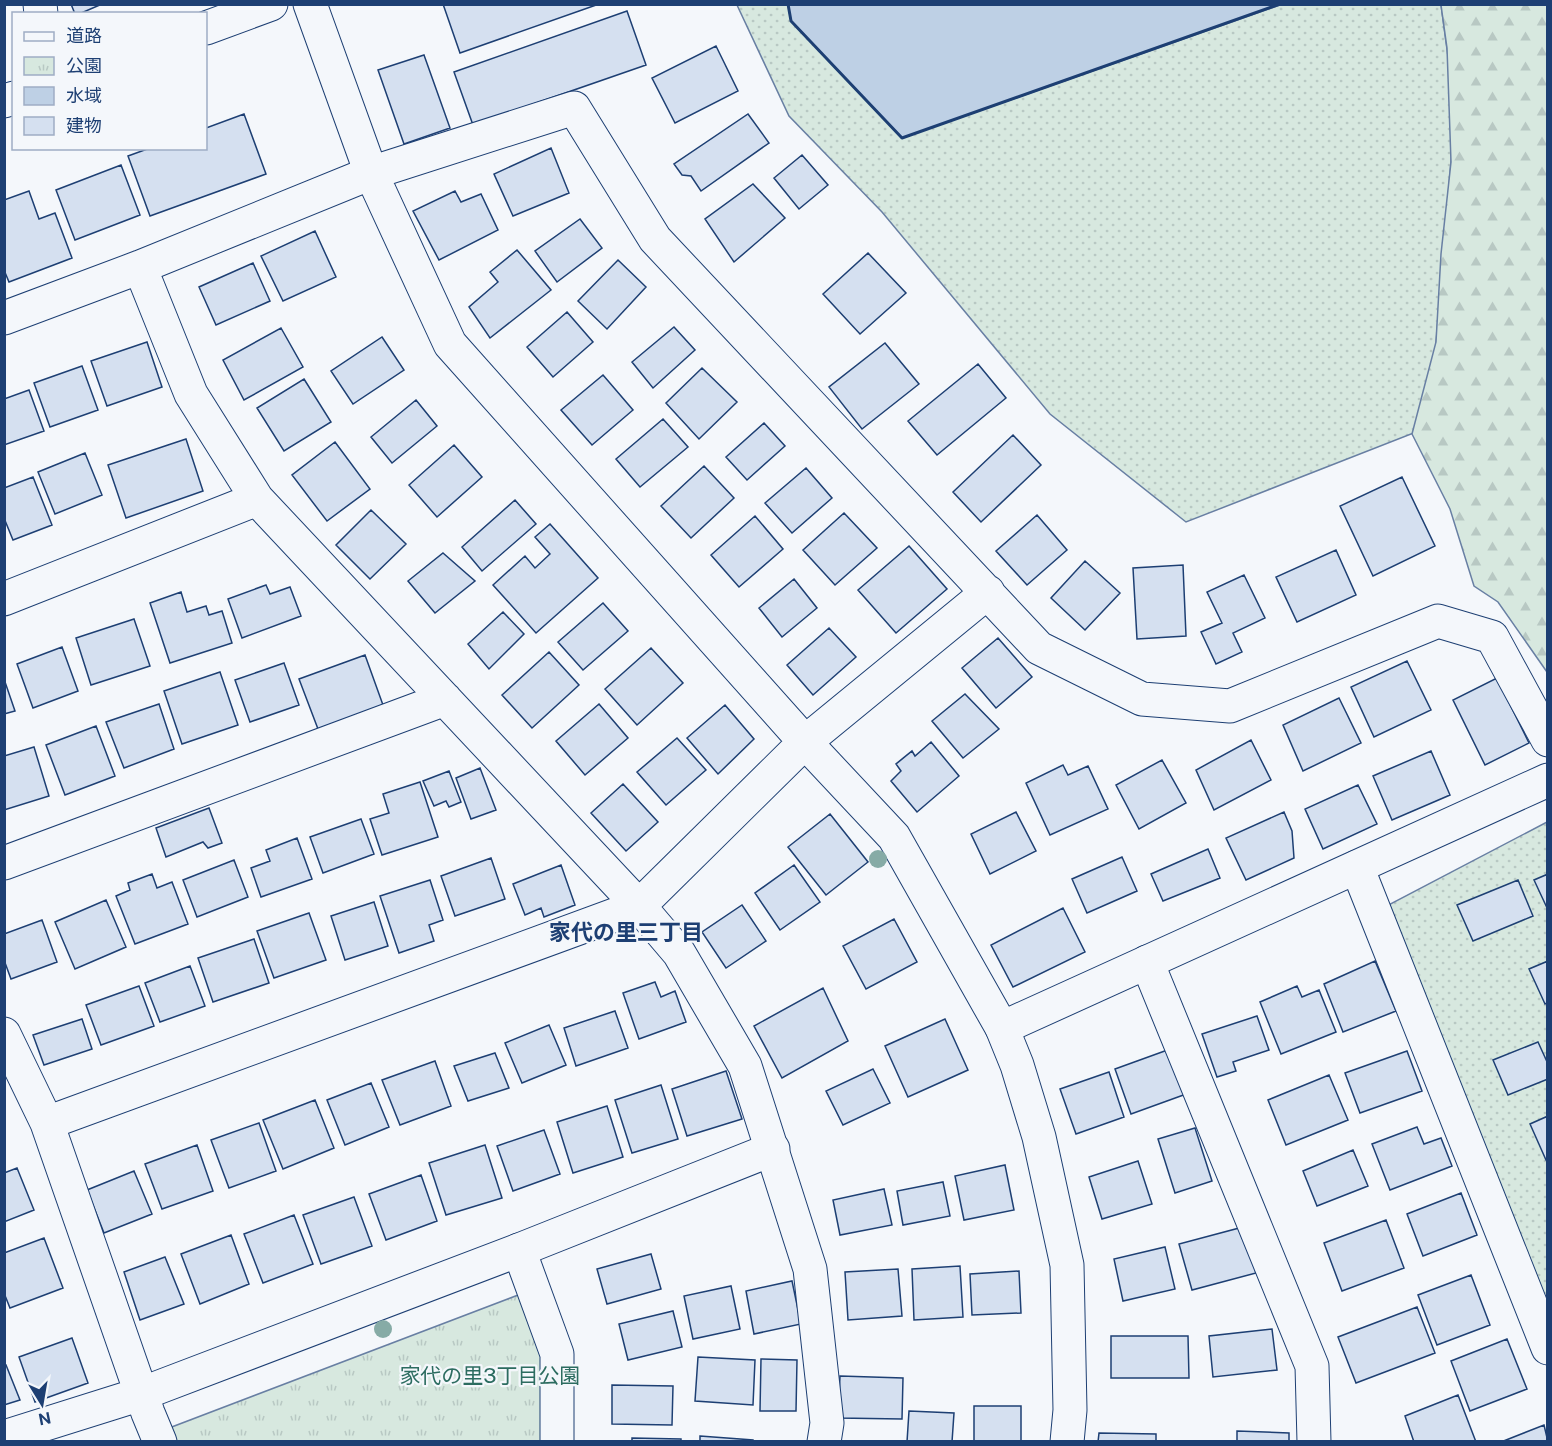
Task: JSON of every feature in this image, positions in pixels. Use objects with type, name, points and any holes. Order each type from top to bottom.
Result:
[{"type":"street","points":[[207,28],[271,4]]},
{"type":"street","points":[[310,4],[371,173],[450,344],[805,742],[894,837],[1002,1028],[1017,1065],[1039,1137],[1067,1265],[1070,1410],[1067,1442]]},
{"type":"street","points":[[4,318],[140,267],[371,173],[574,108],[655,239],[1039,648],[1142,699],[1230,706],[1438,621],[1492,637],[1548,740]]},
{"type":"street","points":[[140,267],[191,394],[257,498],[639,906],[679,953],[745,1066],[810,1269],[827,1423],[824,1442]]},
{"type":"street","points":[[4,599],[257,498]]},
{"type":"street","points":[[47,1123],[639,906],[805,742],[988,592]]},
{"type":"street","points":[[4,863],[445,699]]},
{"type":"street","points":[[1002,1028],[1548,780]]},
{"type":"street","points":[[1357,867],[1548,1348]]},
{"type":"street","points":[[1147,962],[1312,1366],[1314,1442]]},
{"type":"street","points":[[4,1034],[47,1123],[141,1394],[160,1442]]},
{"type":"street","points":[[4,1437],[141,1394],[519,1250],[773,1149]]},
{"type":"street","points":[[519,1250],[557,1354],[557,1442]]},
{"type":"green space","points":[[737,5],[1441,5],[1451,79],[1452,149],[1429,427],[1186,522],[1050,414],[882,212],[789,116]]},
{"type":"green space","points":[[1441,5],[1547,5],[1547,672],[1498,602],[1474,586],[1450,509],[1412,434],[1436,342],[1441,254],[1451,162],[1447,48]]},
{"type":"green space","points":[[1547,822],[1547,1345],[1375,912]]},
{"type":"green space","name":"家代の里3丁目公園","points":[[526,1292],[555,1349],[552,1441],[160,1442],[156,1433]]},
{"type":"water","points":[[788,4],[1280,5],[902,138],[791,21]]},
{"type":"building","points":[[71,4],[102,4],[84,12],[74,12]]},
{"type":"building","points":[[443,4],[599,4],[460,53]]},
{"type":"building","points":[[627,11],[646,65],[473,125],[454,72]]},
{"type":"building","points":[[716,46],[738,91],[675,123],[652,78]]},
{"type":"building","points":[[424,55],[450,128],[404,144],[378,70]]},
{"type":"building","points":[[244,114],[266,174],[150,216],[128,156],[144,150],[207,150],[207,128]]},
{"type":"building","points":[[748,114],[769,143],[701,191],[691,176],[682,175],[674,164]]},
{"type":"building","points":[[551,148],[569,193],[513,216],[494,174]]},
{"type":"building","points":[[802,155],[828,185],[799,209],[774,178]]},
{"type":"building","points":[[121,165],[140,215],[75,240],[56,190]]},
{"type":"building","points":[[753,184],[785,218],[734,262],[705,219]]},
{"type":"building","points":[[29,191],[39,219],[55,213],[72,258],[9,282],[4,270],[4,200]]},
{"type":"building","points":[[455,191],[461,202],[481,194],[498,230],[439,260],[413,211]]},
{"type":"building","points":[[580,219],[602,248],[557,282],[535,251]]},
{"type":"building","points":[[315,231],[336,277],[283,301],[261,256]]},
{"type":"building","points":[[517,250],[551,290],[490,338],[469,307],[498,282],[490,272]]},
{"type":"building","points":[[868,253],[906,293],[860,334],[823,294]]},
{"type":"building","points":[[618,260],[646,287],[607,329],[578,301]]},
{"type":"building","points":[[253,263],[270,301],[216,325],[199,287]]},
{"type":"building","points":[[567,312],[593,342],[553,377],[527,347]]},
{"type":"building","points":[[674,327],[695,350],[653,388],[632,362]]},
{"type":"building","points":[[281,328],[303,367],[244,400],[223,360]]},
{"type":"building","points":[[382,337],[404,370],[353,404],[331,371]]},
{"type":"building","points":[[147,342],[162,387],[107,406],[91,361]]},
{"type":"building","points":[[885,343],[919,384],[862,429],[829,387]]},
{"type":"building","points":[[978,364],[1006,398],[937,455],[908,421]]},
{"type":"building","points":[[82,366],[98,410],[50,427],[34,383]]},
{"type":"building","points":[[702,368],[737,402],[699,439],[666,403]]},
{"type":"building","points":[[603,375],[633,410],[592,445],[561,410]]},
{"type":"building","points":[[304,379],[331,422],[284,451],[257,408]]},
{"type":"building","points":[[29,390],[44,431],[4,445],[4,399]]},
{"type":"building","points":[[416,400],[437,426],[392,463],[371,437]]},
{"type":"building","points":[[663,419],[688,447],[640,487],[616,459]]},
{"type":"building","points":[[764,423],[785,446],[747,480],[726,457]]},
{"type":"building","points":[[1013,435],[1041,465],[981,522],[953,492]]},
{"type":"building","points":[[186,439],[203,491],[126,518],[108,465]]},
{"type":"building","points":[[335,442],[370,489],[327,521],[292,475]]},
{"type":"building","points":[[454,445],[482,477],[437,517],[409,485]]},
{"type":"building","points":[[85,453],[102,495],[55,514],[38,472]]},
{"type":"building","points":[[704,466],[734,498],[691,538],[661,506]]},
{"type":"building","points":[[806,468],[832,498],[792,533],[765,503]]},
{"type":"building","points":[[33,477],[52,525],[13,540],[4,518],[4,488]]},
{"type":"building","points":[[1402,477],[1435,546],[1373,576],[1340,506]]},
{"type":"building","points":[[515,500],[536,524],[482,571],[462,547]]},
{"type":"building","points":[[371,510],[406,544],[370,579],[336,545]]},
{"type":"building","points":[[844,513],[877,548],[835,585],[803,550]]},
{"type":"building","points":[[1037,515],[1067,550],[1027,585],[996,551]]},
{"type":"building","points":[[755,516],[783,549],[739,587],[711,555]]},
{"type":"building","points":[[550,524],[598,578],[536,633],[493,585],[525,556],[535,568],[550,554],[535,537]]},
{"type":"building","points":[[909,546],[947,589],[896,633],[858,590]]},
{"type":"building","points":[[1336,550],[1356,595],[1297,622],[1276,577]]},
{"type":"building","points":[[443,553],[475,581],[435,613],[408,581]]},
{"type":"building","points":[[1085,561],[1120,593],[1085,630],[1051,598]]},
{"type":"building","points":[[1183,565],[1186,636],[1137,639],[1133,568]]},
{"type":"building","points":[[1244,575],[1265,618],[1233,633],[1242,652],[1216,664],[1201,632],[1222,623],[1207,592]]},
{"type":"building","points":[[794,579],[817,608],[782,637],[759,608]]},
{"type":"building","points":[[266,585],[270,594],[290,587],[301,616],[242,638],[228,599]]},
{"type":"building","points":[[181,592],[187,612],[206,606],[209,615],[222,611],[232,643],[170,663],[150,603]]},
{"type":"building","points":[[603,603],[628,631],[583,670],[558,642]]},
{"type":"building","points":[[503,612],[524,634],[489,669],[468,644]]},
{"type":"building","points":[[134,619],[150,666],[91,685],[76,638]]},
{"type":"building","points":[[829,628],[856,657],[813,695],[787,665]]},
{"type":"building","points":[[998,638],[1032,677],[996,708],[962,668]]},
{"type":"building","points":[[62,647],[78,691],[33,708],[17,664]]},
{"type":"building","points":[[651,648],[683,683],[637,725],[605,689]]},
{"type":"building","points":[[549,652],[579,685],[532,728],[502,695]]},
{"type":"building","points":[[365,655],[383,705],[318,729],[299,679]]},
{"type":"building","points":[[1407,661],[1431,710],[1374,737],[1351,687]]},
{"type":"building","points":[[284,663],[299,705],[250,722],[235,680]]},
{"type":"building","points":[[220,672],[238,725],[182,744],[164,691]]},
{"type":"building","points":[[1497,678],[1529,743],[1485,765],[1453,700]]},
{"type":"building","points":[[4,679],[15,711],[4,714]]},
{"type":"building","points":[[965,694],[999,729],[963,758],[932,721]]},
{"type":"building","points":[[1339,698],[1361,743],[1303,771],[1283,725]]},
{"type":"building","points":[[159,704],[174,749],[124,768],[106,722]]},
{"type":"building","points":[[599,704],[628,738],[585,775],[556,741]]},
{"type":"building","points":[[725,705],[754,739],[718,774],[687,738]]},
{"type":"building","points":[[96,726],[115,776],[65,795],[46,745]]},
{"type":"building","points":[[677,738],[706,770],[666,805],[637,772]]},
{"type":"building","points":[[1251,740],[1271,780],[1214,810],[1196,770]]},
{"type":"building","points":[[931,742],[959,776],[917,812],[891,781],[901,771],[896,764],[912,751],[915,756]]},
{"type":"building","points":[[34,747],[49,796],[4,810],[4,756]]},
{"type":"building","points":[[1431,751],[1450,795],[1392,820],[1373,776]]},
{"type":"building","points":[[1162,760],[1186,803],[1139,829],[1116,785]]},
{"type":"building","points":[[1063,765],[1068,775],[1088,766],[1108,809],[1050,835],[1026,783]]},
{"type":"building","points":[[480,768],[496,810],[471,819],[456,778]]},
{"type":"building","points":[[449,771],[461,802],[449,807],[446,801],[434,806],[423,781]]},
{"type":"building","points":[[420,782],[438,837],[382,855],[370,819],[389,813],[383,794]]},
{"type":"building","points":[[623,784],[658,822],[626,851],[591,813]]},
{"type":"building","points":[[1358,785],[1377,824],[1323,849],[1305,809]]},
{"type":"building","points":[[209,808],[222,843],[208,848],[203,842],[166,857],[156,828]]},
{"type":"building","points":[[1016,812],[1036,851],[990,874],[971,834]]},
{"type":"building","points":[[1284,812],[1292,831],[1294,858],[1246,880],[1226,838]]},
{"type":"building","points":[[830,814],[868,862],[826,895],[788,847]]},
{"type":"building","points":[[361,819],[374,854],[323,873],[310,837]]},
{"type":"building","points":[[297,838],[312,879],[261,897],[251,868],[270,861],[266,850]]},
{"type":"building","points":[[1208,849],[1220,878],[1163,901],[1151,874]]},
{"type":"building","points":[[1122,857],[1137,891],[1087,913],[1072,879]]},
{"type":"building","points":[[491,858],[505,899],[455,916],[441,876]]},
{"type":"building","points":[[234,860],[248,897],[197,917],[183,880]]},
{"type":"building","points":[[561,865],[575,905],[544,917],[541,908],[525,915],[513,884]]},
{"type":"building","points":[[794,865],[820,902],[780,930],[755,893]]},
{"type":"building","points":[[152,874],[157,888],[172,882],[188,924],[135,944],[116,896],[130,890],[128,883]]},
{"type":"building","points":[[1548,874],[1548,910],[1534,880]]},
{"type":"building","points":[[430,880],[443,920],[429,925],[434,941],[399,953],[380,896]]},
{"type":"building","points":[[1518,880],[1533,916],[1473,941],[1457,905]]},
{"type":"building","points":[[106,900],[126,947],[75,969],[55,922]]},
{"type":"building","points":[[374,902],[388,946],[345,960],[331,916]]},
{"type":"building","points":[[742,905],[766,941],[726,968],[702,932]]},
{"type":"building","points":[[1063,908],[1085,952],[1013,987],[991,945]]},
{"type":"building","points":[[309,913],[326,960],[274,978],[257,931]]},
{"type":"building","points":[[894,919],[917,962],[866,989],[843,946]]},
{"type":"building","points":[[42,920],[57,962],[11,979],[4,960],[4,934]]},
{"type":"building","points":[[254,939],[269,983],[213,1002],[198,958]]},
{"type":"building","points":[[1375,961],[1396,1011],[1343,1032],[1324,984]]},
{"type":"building","points":[[1548,961],[1548,1002],[1545,1004],[1529,969]]},
{"type":"building","points":[[190,966],[205,1006],[160,1022],[145,983]]},
{"type":"building","points":[[655,982],[661,997],[675,991],[686,1022],[639,1039],[623,993]]},
{"type":"building","points":[[139,986],[154,1026],[101,1045],[86,1005]]},
{"type":"building","points":[[1297,986],[1302,997],[1319,990],[1336,1032],[1281,1054],[1260,1002]]},
{"type":"building","points":[[823,988],[848,1041],[782,1078],[754,1026]]},
{"type":"building","points":[[615,1011],[628,1048],[576,1066],[564,1028]]},
{"type":"building","points":[[1257,1016],[1269,1050],[1233,1062],[1236,1071],[1217,1077],[1202,1034]]},
{"type":"building","points":[[82,1019],[92,1049],[44,1065],[33,1035]]},
{"type":"building","points":[[945,1019],[968,1070],[908,1097],[885,1046]]},
{"type":"building","points":[[549,1025],[566,1065],[522,1083],[505,1043]]},
{"type":"building","points":[[1538,1042],[1548,1064],[1548,1079],[1508,1095],[1493,1060]]},
{"type":"building","points":[[1173,1048],[1189,1093],[1131,1114],[1115,1069]]},
{"type":"building","points":[[1407,1051],[1422,1091],[1360,1113],[1345,1073]]},
{"type":"building","points":[[495,1053],[509,1088],[468,1101],[454,1066]]},
{"type":"building","points":[[435,1061],[451,1106],[400,1125],[382,1080]]},
{"type":"building","points":[[873,1069],[890,1103],[843,1125],[826,1091]]},
{"type":"building","points":[[726,1071],[742,1119],[687,1136],[672,1089]]},
{"type":"building","points":[[1109,1072],[1124,1117],[1076,1134],[1060,1089]]},
{"type":"building","points":[[1329,1075],[1348,1120],[1286,1145],[1268,1100]]},
{"type":"building","points":[[371,1083],[389,1127],[345,1145],[327,1100]]},
{"type":"building","points":[[661,1085],[678,1139],[632,1153],[615,1100]]},
{"type":"building","points":[[315,1100],[334,1148],[283,1169],[263,1120]]},
{"type":"building","points":[[607,1106],[623,1157],[573,1173],[557,1122]]},
{"type":"building","points":[[1548,1116],[1548,1159],[1546,1160],[1530,1124]]},
{"type":"building","points":[[259,1123],[276,1171],[229,1188],[211,1140]]},
{"type":"building","points":[[1417,1127],[1424,1144],[1441,1138],[1452,1166],[1390,1190],[1372,1144]]},
{"type":"building","points":[[1195,1128],[1212,1181],[1175,1193],[1158,1139]]},
{"type":"building","points":[[544,1130],[560,1174],[513,1191],[497,1146]]},
{"type":"building","points":[[197,1145],[213,1191],[162,1209],[145,1164]]},
{"type":"building","points":[[485,1145],[502,1198],[446,1215],[429,1163]]},
{"type":"building","points":[[1353,1150],[1368,1186],[1317,1206],[1303,1171]]},
{"type":"building","points":[[1138,1161],[1152,1204],[1102,1219],[1089,1177]]},
{"type":"building","points":[[1005,1165],[1014,1210],[964,1220],[955,1176]]},
{"type":"building","points":[[17,1168],[34,1210],[4,1222],[4,1173]]},
{"type":"building","points":[[134,1171],[152,1214],[104,1233],[87,1190]]},
{"type":"building","points":[[421,1175],[437,1221],[386,1240],[369,1194]]},
{"type":"building","points":[[943,1182],[950,1216],[903,1225],[897,1191]]},
{"type":"building","points":[[884,1189],[892,1225],[840,1235],[833,1200]]},
{"type":"building","points":[[1461,1193],[1477,1235],[1423,1256],[1407,1214]]},
{"type":"building","points":[[354,1197],[372,1246],[321,1264],[303,1215]]},
{"type":"building","points":[[294,1215],[313,1264],[263,1283],[244,1234]]},
{"type":"building","points":[[1386,1220],[1404,1268],[1342,1291],[1324,1243]]},
{"type":"building","points":[[1243,1227],[1256,1273],[1192,1290],[1179,1244]]},
{"type":"building","points":[[231,1235],[249,1284],[200,1304],[181,1254]]},
{"type":"building","points":[[44,1238],[63,1288],[10,1308],[4,1293],[4,1253]]},
{"type":"building","points":[[1165,1247],[1175,1289],[1123,1301],[1114,1259]]},
{"type":"building","points":[[651,1254],[661,1289],[607,1304],[597,1269]]},
{"type":"building","points":[[165,1257],[184,1304],[140,1320],[124,1272]]},
{"type":"building","points":[[960,1266],[963,1317],[914,1320],[912,1269]]},
{"type":"building","points":[[898,1269],[902,1316],[848,1320],[845,1272]]},
{"type":"building","points":[[1019,1271],[1021,1313],[972,1315],[970,1274]]},
{"type":"building","points":[[1471,1275],[1490,1325],[1437,1345],[1418,1295]]},
{"type":"building","points":[[792,1281],[801,1324],[754,1334],[746,1291]]},
{"type":"building","points":[[731,1286],[740,1329],[693,1339],[684,1296]]},
{"type":"building","points":[[1417,1307],[1435,1353],[1356,1383],[1338,1337]]},
{"type":"building","points":[[673,1311],[682,1347],[628,1360],[619,1324]]},
{"type":"building","points":[[1272,1329],[1277,1370],[1213,1377],[1209,1336]]},
{"type":"building","points":[[1111,1336],[1188,1336],[1189,1378],[1111,1378]]},
{"type":"building","points":[[72,1338],[88,1383],[35,1402],[19,1357]]},
{"type":"building","points":[[1507,1339],[1527,1389],[1470,1411],[1451,1361]]},
{"type":"building","points":[[698,1357],[755,1360],[753,1405],[695,1401]]},
{"type":"building","points":[[761,1359],[797,1360],[796,1411],[760,1411]]},
{"type":"building","points":[[6,1365],[20,1400],[4,1405],[4,1366]]},
{"type":"building","points":[[840,1376],[903,1378],[902,1419],[838,1418]]},
{"type":"building","points":[[612,1385],[673,1386],[672,1425],[612,1424]]},
{"type":"building","points":[[1458,1395],[1476,1442],[1414,1442],[1405,1416]]},
{"type":"building","points":[[974,1406],[1021,1406],[1021,1442],[974,1442]]},
{"type":"building","points":[[909,1411],[954,1413],[952,1442],[907,1442]]},
{"type":"building","points":[[1544,1425],[1548,1442],[1501,1442]]},
{"type":"building","points":[[1237,1431],[1289,1433],[1289,1442],[1237,1442]]},
{"type":"building","points":[[1099,1433],[1156,1434],[1156,1442],[1098,1442]]},
{"type":"building","points":[[700,1436],[753,1440],[753,1442],[700,1442]]},
{"type":"building","points":[[632,1438],[681,1439],[681,1442],[632,1442]]},
{"type":"wall","points":[[788,4],[791,21],[902,138],[1280,4]]},
{"type":"district","name":"家代の里三丁目","points":[[626,932]]}]
